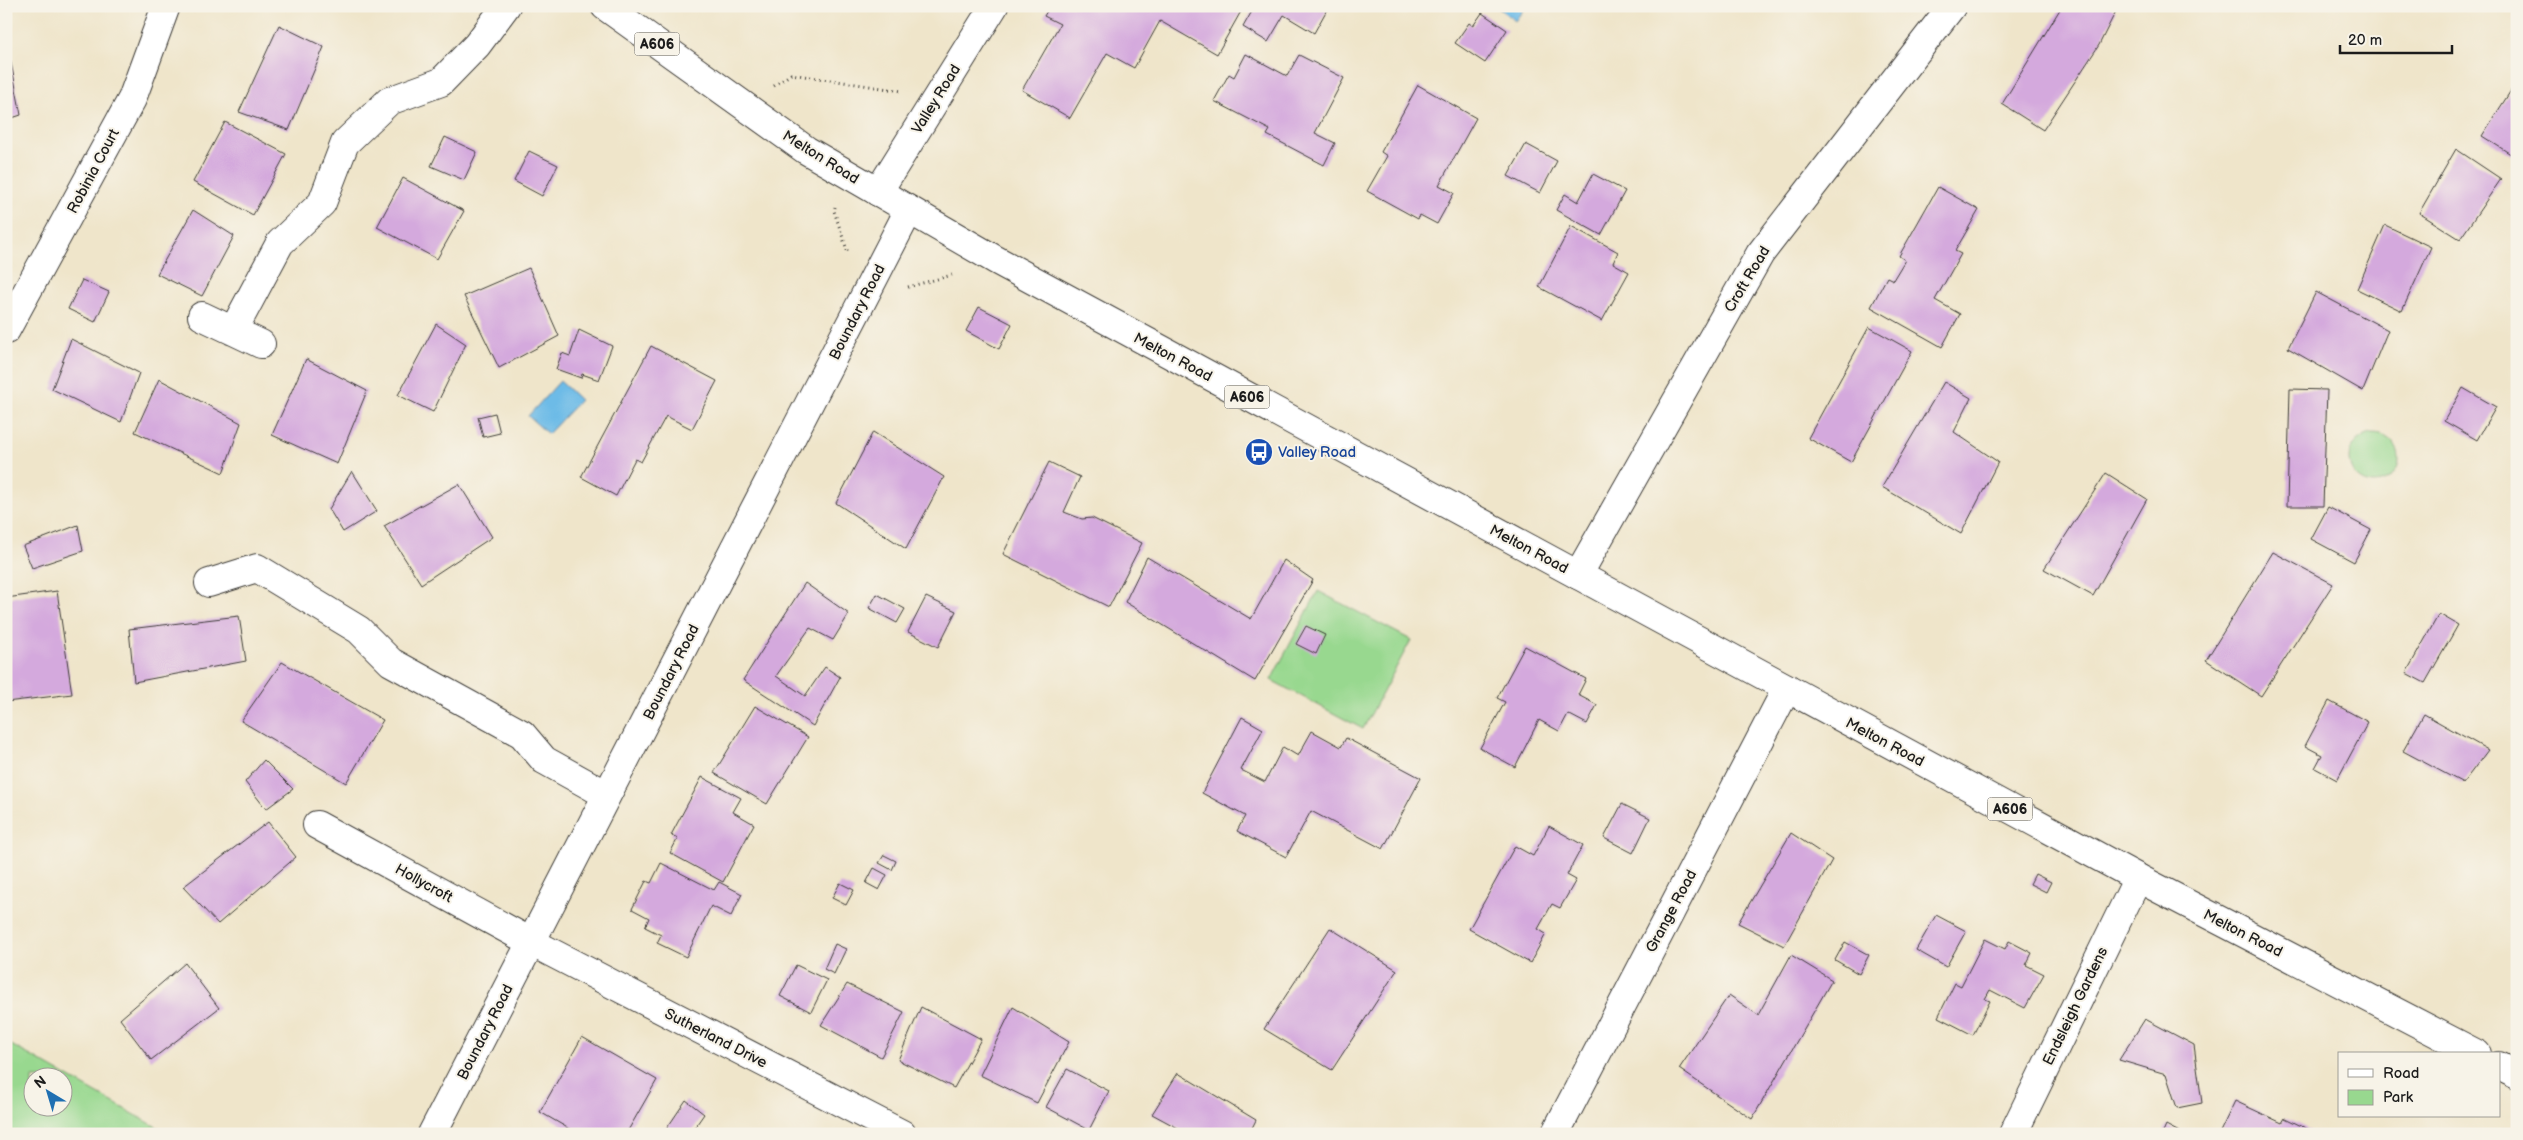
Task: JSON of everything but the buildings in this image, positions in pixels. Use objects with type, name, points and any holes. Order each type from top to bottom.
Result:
[{"type":"street","name":"Robinia Court","points":[[6,330],[132,99],[166,6]]},
{"type":"street","points":[[233,331],[280,243],[322,203],[345,143],[389,101],[441,82],[477,45],[506,6]]},
{"type":"street","name":"Melton Road","points":[[605,6],[806,150],[1061,296],[2138,878],[2473,1052]]},
{"type":"street","name":"Valley Road","points":[[878,192],[994,6]]},
{"type":"street","name":"Croft Road","points":[[1578,575],[1760,254],[1952,6]]},
{"type":"street","name":"Boundary Road","points":[[432,1134],[910,210]]},
{"type":"street","points":[[202,316],[261,344]]},
{"type":"street","points":[[209,583],[257,568],[359,630],[391,662],[522,734],[544,760],[607,795]]},
{"type":"street","name":"Grange Road","points":[[1555,1134],[1787,688]]},
{"type":"street","name":"Hollycroft","points":[[317,825],[531,942]]},
{"type":"street","name":"Endsleigh Gardens","points":[[2013,1134],[2138,878]]},
{"type":"street","name":"Sutherland Drive","points":[[531,942],[902,1134]]},
{"type":"street","points":[[2500,1066],[2517,1075]]},
{"type":"path","points":[[744,106],[791,74],[905,91]]},
{"type":"path","points":[[841,171],[834,211],[850,262],[900,290],[950,274],[959,278]]},
{"type":"green space","points":[[2374,434],[2383,436],[2394,445],[2399,459],[2397,468],[2388,479],[2374,484],[2365,482],[2354,473],[2349,459],[2351,450],[2360,439]]},
{"type":"green space","points":[[1318,591],[1411,640],[1363,729],[1271,680]]},
{"type":"green space","points":[[6,1042],[52,1068],[22,1068],[22,1118],[72,1118],[72,1079],[169,1134],[6,1134]]},
{"type":"water","points":[[1496,6],[1526,6],[1515,21]]},
{"type":"water","points":[[560,381],[580,400],[548,434],[528,416]]},
{"type":"place","name":"Valley Road","points":[[1259,452]]}]
